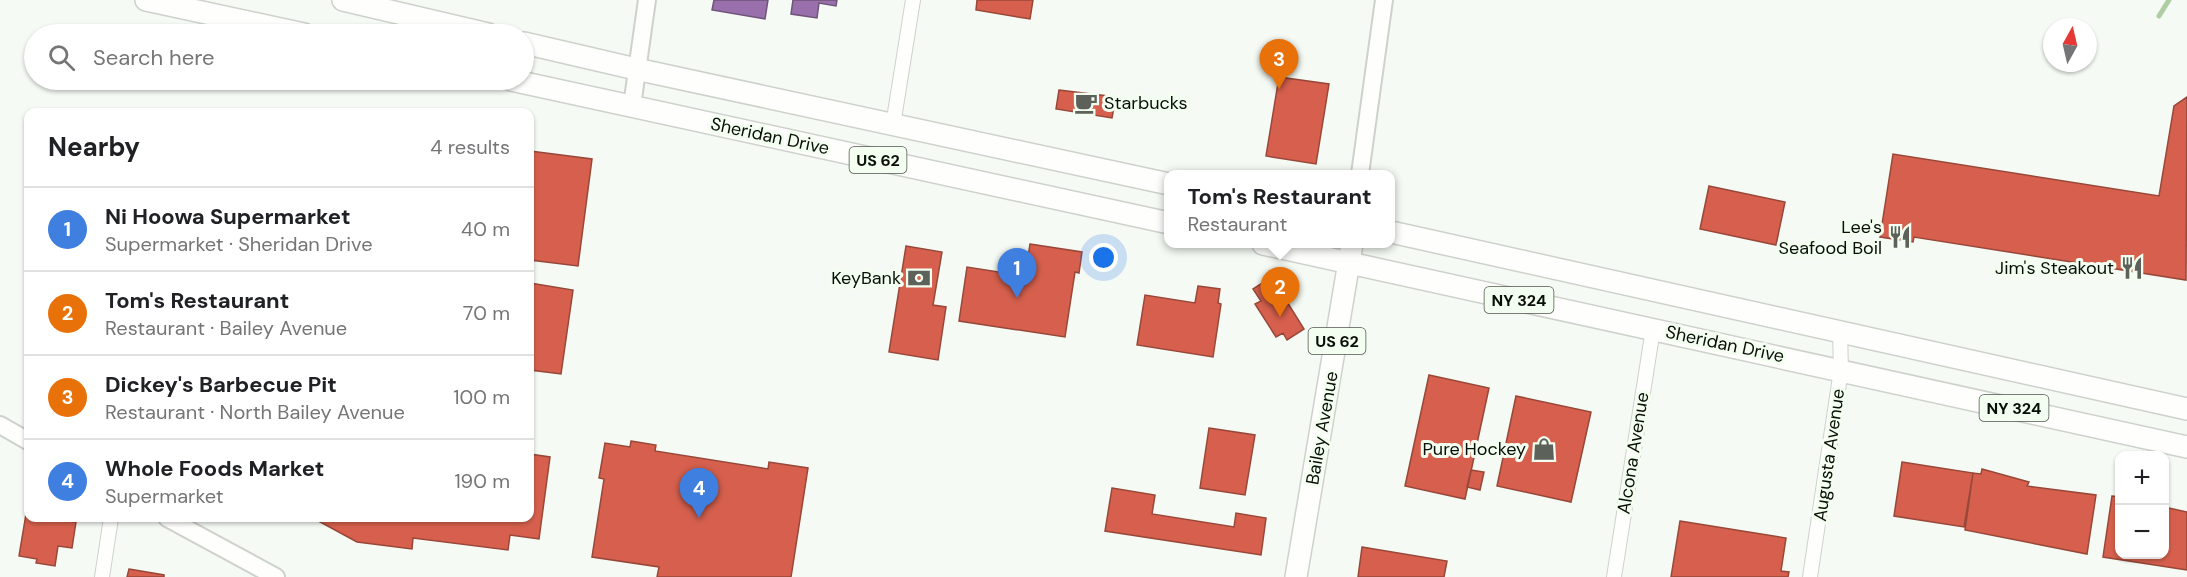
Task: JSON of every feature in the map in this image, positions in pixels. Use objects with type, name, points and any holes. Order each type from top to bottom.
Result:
[{"type":"main road","points":[[146,0],[258,24]]},
{"type":"main road","points":[[343,0],[392,6],[454,24]]},
{"type":"main road","name":"Sheridan Drive","points":[[534,45],[1164,183]]},
{"type":"main road","name":"Sheridan Drive","points":[[534,85],[1164,222]]},
{"type":"main road","name":"Sheridan Drive","points":[[1395,233],[2187,410]]},
{"type":"main road","name":"Sheridan Drive","points":[[1306,248],[1350,253],[1653,328],[2187,447]]},
{"type":"main road","name":"Bailey Avenue","points":[[1296,577],[1350,253]]},
{"type":"street","points":[[632,106],[647,0]]},
{"type":"street","points":[[893,125],[913,0]]},
{"type":"street","points":[[1361,170],[1384,0]]},
{"type":"street","name":"Alcona Avenue","points":[[1614,577],[1653,328]]},
{"type":"street","name":"Augusta Avenue","points":[[1810,577],[1841,370],[1840,332]]},
{"type":"street","points":[[0,425],[24,439]]},
{"type":"street","points":[[102,577],[110,522]]},
{"type":"street","points":[[174,522],[276,577]]},
{"type":"building: Shops","points":[[977,0],[1033,0],[1030,19],[976,10]]},
{"type":"building: Shops","points":[[1279,77],[1329,84],[1316,164],[1266,156]]},
{"type":"building: Shops","name":"Starbucks","points":[[1059,90],[1116,97],[1112,118],[1056,109]]},
{"type":"building: Shops","points":[[2187,97],[2186,280],[1914,237],[1913,242],[1880,237],[1893,154],[2159,196],[2174,106]]},
{"type":"building: Shops","points":[[534,152],[592,159],[578,266],[534,260]]},
{"type":"building: Shops","points":[[1709,186],[1785,202],[1776,245],[1700,229]]},
{"type":"building: Shops","points":[[1030,244],[1082,252],[1079,273],[1075,272],[1065,337],[959,321],[967,267],[1025,276]]},
{"type":"building: Shops","name":"KeyBank","points":[[906,246],[942,252],[933,305],[946,307],[938,360],[889,352]]},
{"type":"building: Shops","points":[[1276,274],[1283,287],[1279,289],[1304,329],[1287,340],[1283,333],[1276,337],[1255,304],[1261,301],[1253,289]]},
{"type":"building: Shops","points":[[534,284],[573,290],[561,374],[534,371]]},
{"type":"building: Shops","points":[[1198,286],[1220,289],[1218,303],[1221,304],[1213,357],[1137,345],[1145,295],[1195,303]]},
{"type":"building: Shops","points":[[1429,375],[1489,388],[1465,499],[1405,486]]},
{"type":"building: Shops","name":"Pure Hockey","points":[[1516,396],[1591,412],[1571,502],[1497,486]]},
{"type":"building: Shops","points":[[1209,428],[1255,435],[1245,495],[1200,488]]},
{"type":"building: Shops","points":[[631,441],[656,445],[655,451],[768,469],[769,462],[808,468],[791,577],[657,577],[659,567],[592,557],[604,479],[599,478],[605,443],[630,447]]},
{"type":"building: Shops","points":[[534,455],[550,457],[539,539],[510,535],[508,550],[413,538],[412,549],[357,542],[320,522],[534,522]]},
{"type":"building: Shops","points":[[1902,462],[1973,473],[1964,527],[1894,516]]},
{"type":"building: Shops","points":[[1982,469],[2029,482],[2027,486],[2096,495],[2087,554],[1965,530],[1973,473],[1981,474]]},
{"type":"building: Shops","points":[[1471,470],[1484,472],[1480,490],[1467,487]]},
{"type":"building: Shops","points":[[1112,488],[1155,495],[1152,514],[1234,527],[1236,513],[1266,518],[1261,555],[1105,531]]},
{"type":"building: Shops","points":[[2112,496],[2115,496],[2115,559],[2103,557]]},
{"type":"building: Shops","points":[[2169,508],[2187,512],[2187,570],[2116,559],[2169,559]]},
{"type":"building: Shops","points":[[1680,521],[1786,538],[1781,571],[1789,572],[1788,577],[1671,577]]},
{"type":"building: Shops","points":[[25,522],[76,522],[72,548],[58,546],[55,566],[36,563],[37,559],[19,556]]},
{"type":"building: Shops","points":[[1362,547],[1447,561],[1444,577],[1358,577]]},
{"type":"building: Shops","points":[[129,569],[164,575],[164,577],[127,577]]},
{"type":"building: Offices","points":[[714,0],[768,0],[765,19],[712,10]]},
{"type":"building: Offices","points":[[793,0],[837,0],[836,6],[819,3],[817,18],[791,14]]},
{"type":"waterway","points":[[2159,16],[2169,0]]},
{"type":"place","name":"Dickey's Barbecue Pit","points":[[1279,89]]},
{"type":"place","name":"Starbucks","points":[[1086,103]]},
{"type":"place","name":"Lee's Seafood Boil","points":[[1900,237]]},
{"type":"place","name":"Jim's Steakout","points":[[2132,268]]},
{"type":"place","name":"KeyBank","points":[[919,278]]},
{"type":"place","name":"Ni Hoowa Supermarket","points":[[1017,298]]},
{"type":"place","name":"Tom's Restaurant","points":[[1280,317]]},
{"type":"place","name":"Pure Hockey","points":[[1544,449]]},
{"type":"place","name":"Whole Foods Market","points":[[699,518]]}]
